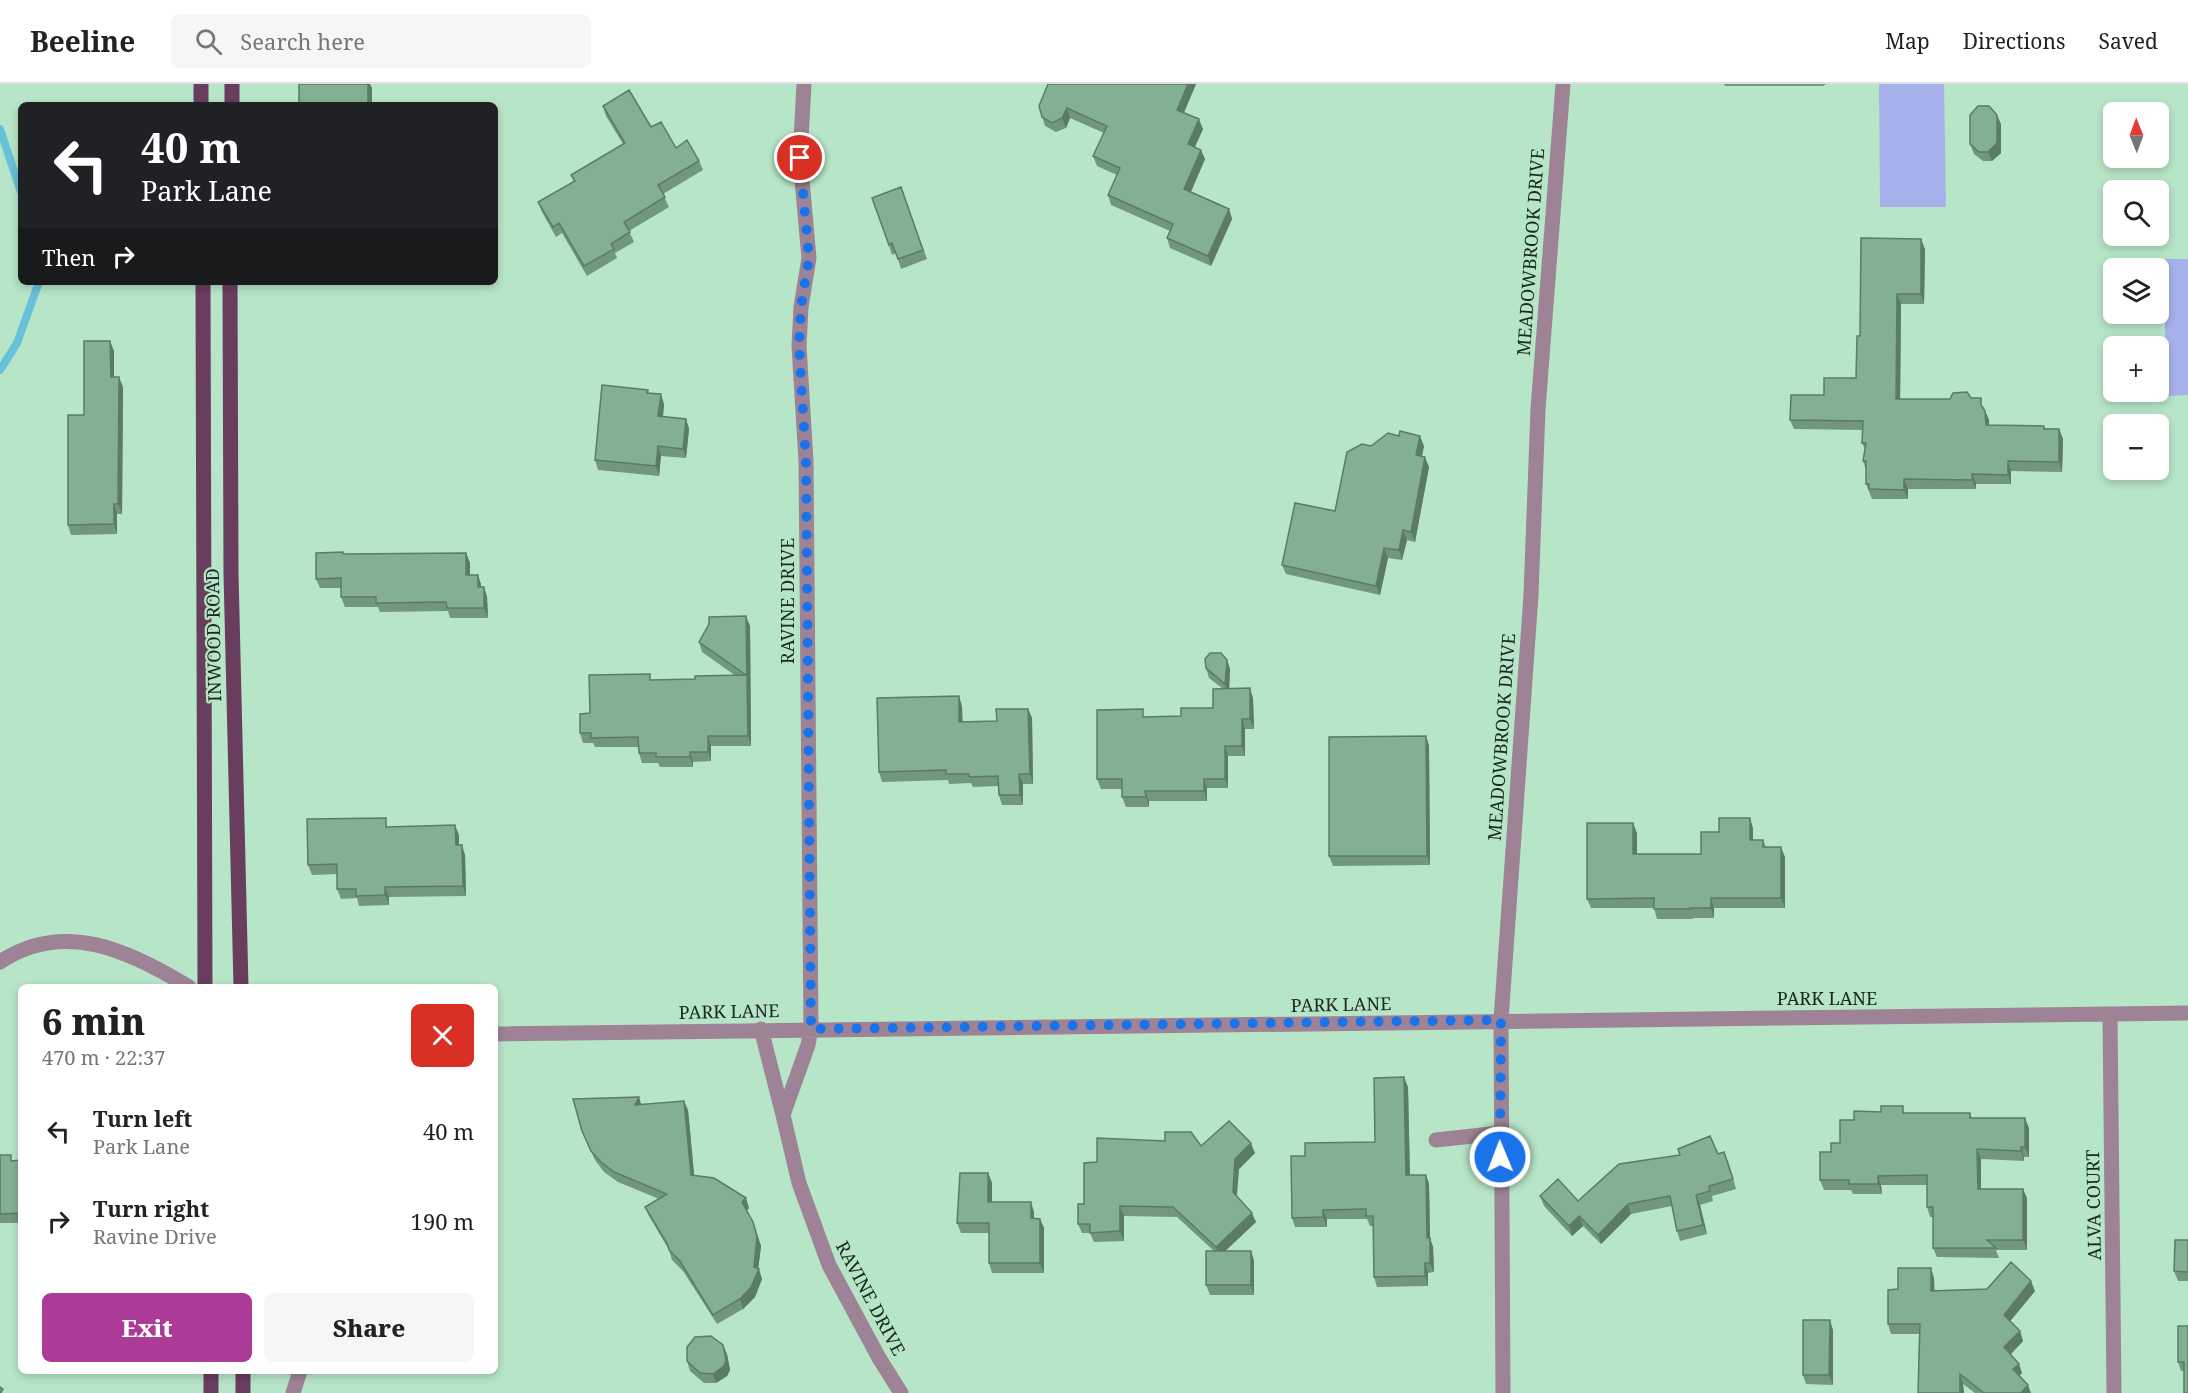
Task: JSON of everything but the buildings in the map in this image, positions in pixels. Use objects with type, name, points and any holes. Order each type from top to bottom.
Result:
[{"type":"main road","points":[[201,84],[201,102]]},
{"type":"main road","points":[[232,84],[232,102]]},
{"type":"main road","points":[[203,286],[230,286]]},
{"type":"main road","name":"INWOOD ROAD","points":[[203,286],[205,984]]},
{"type":"main road","name":"INWOOD ROAD","points":[[230,286],[231,573],[241,984]]},
{"type":"main road","points":[[204,575],[231,573]]},
{"type":"main road","points":[[211,1374],[212,1393]]},
{"type":"main road","points":[[243,1374],[243,1393]]},
{"type":"street","name":"RAVINE DRIVE","points":[[783,1115],[808,1045],[811,1029],[806,462],[799,346],[801,307],[809,258],[800,158],[804,84]]},
{"type":"street","name":"MEADOWBROOK DRIVE","points":[[1503,1393],[1501,1020],[1531,595],[1540,375],[1563,84]]},
{"type":"street","points":[[0,962],[25,948],[45,942],[67,941],[124,952],[183,984]]},
{"type":"street","name":"PARK LANE","points":[[498,1034],[1501,1020],[2110,1016],[2188,1013]]},
{"type":"street","name":"ALVA COURT","points":[[2110,1016],[2114,1393]]},
{"type":"street","name":"RAVINE DRIVE","points":[[761,1029],[799,1183],[829,1265],[879,1358],[901,1393]]},
{"type":"street","points":[[1436,1140],[1500,1133]]},
{"type":"street","points":[[293,1393],[299,1374]]},
{"type":"shaded area","points":[[1879,84],[1944,84],[1946,207],[1880,207]]},
{"type":"shaded area","points":[[2169,259],[2188,259],[2188,395],[2169,396],[2169,336],[2165,336],[2165,324],[2169,324]]},
{"type":"waterway","points":[[0,129],[18,183]]},
{"type":"waterway","points":[[0,370],[17,343],[38,285]]},
{"type":"route","points":[[800,158],[809,258],[801,307],[799,346],[806,462],[811,1029],[1183,1026],[1501,1020],[1500,1157]]}]
